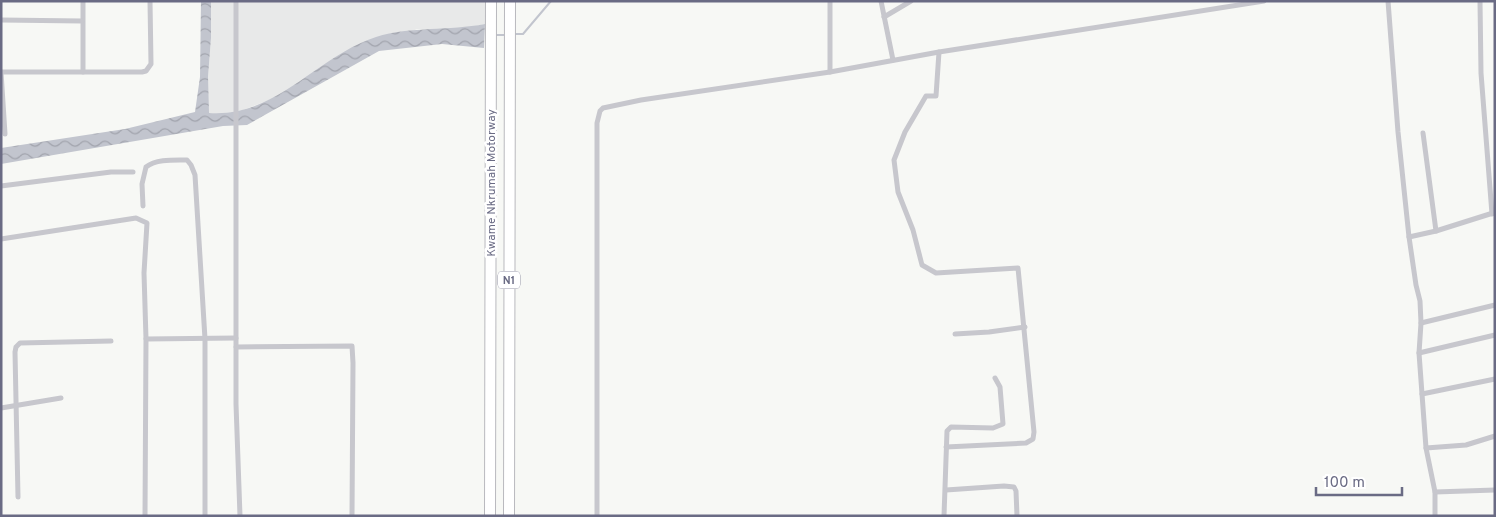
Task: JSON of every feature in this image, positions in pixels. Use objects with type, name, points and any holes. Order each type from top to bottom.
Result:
[{"type":"highway","name":"Kwame Nkrumah Motorway","points":[[490,516],[491,1]]},
{"type":"highway","name":"Kwame Nkrumah Motorway","points":[[509,516],[510,1]]},
{"type":"street","points":[[83,1],[83,72]]},
{"type":"street","points":[[5,134],[1,72],[142,72],[149,68],[151,64],[150,1]]},
{"type":"street","points":[[236,1],[236,348],[240,516]]},
{"type":"street","points":[[830,1],[830,72]]},
{"type":"street","points":[[881,1],[893,60]]},
{"type":"street","points":[[884,17],[911,1]]},
{"type":"street","points":[[597,516],[597,123],[600,111],[603,108],[616,104],[830,72],[939,52],[1264,1]]},
{"type":"street","points":[[1388,1],[1398,132],[1409,237],[1420,300],[1419,353],[1426,448],[1435,492],[1435,516]]},
{"type":"street","points":[[1409,237],[1436,231],[1493,213],[1481,73],[1480,1]]},
{"type":"street","points":[[1,20],[82,21]]},
{"type":"street","points":[[939,52],[936,96],[926,96],[905,132],[894,160],[898,192],[913,230],[922,265],[936,273],[1018,268],[1034,432],[1033,439],[1026,443],[946,447]]},
{"type":"street","points":[[1422,133],[1436,231]]},
{"type":"street","points":[[143,206],[142,184],[146,167],[152,163],[187,160],[195,176],[205,339],[204,516]]},
{"type":"street","points":[[1,186],[111,172],[133,172]]},
{"type":"street","points":[[1,239],[136,218],[147,223],[144,273],[146,339],[145,516]]},
{"type":"street","points":[[1421,323],[1495,304]]},
{"type":"street","points":[[955,334],[1025,327]]},
{"type":"street","points":[[1419,353],[1495,335]]},
{"type":"street","points":[[146,339],[236,338]]},
{"type":"street","points":[[18,497],[16,347],[20,343],[111,341]]},
{"type":"street","points":[[236,348],[352,346],[352,516]]},
{"type":"street","points":[[944,516],[946,436],[951,427],[993,428],[1003,424],[1000,387],[995,378]]},
{"type":"street","points":[[1422,394],[1495,379]]},
{"type":"street","points":[[1,408],[61,398]]},
{"type":"street","points":[[1426,448],[1466,445],[1495,436]]},
{"type":"street","points":[[946,490],[1014,487],[1016,491],[1017,516]]},
{"type":"street","points":[[1435,492],[1495,490]]},
{"type":"shaded area","points":[[211,1],[485,1],[485,24],[462,29],[417,29],[300,82],[274,98],[243,110],[222,114],[208,113]]},
{"type":"water","points":[[201,1],[211,1],[208,77],[209,113],[233,112],[255,106],[296,84],[355,46],[376,37],[403,31],[485,24],[484,48],[442,44],[379,51],[247,125],[223,126],[1,164],[1,148],[125,129],[195,112],[200,77]]},
{"type":"waterway","points":[[513,34],[523,34],[551,1]]},
{"type":"waterway","points":[[496,35],[506,35]]}]
